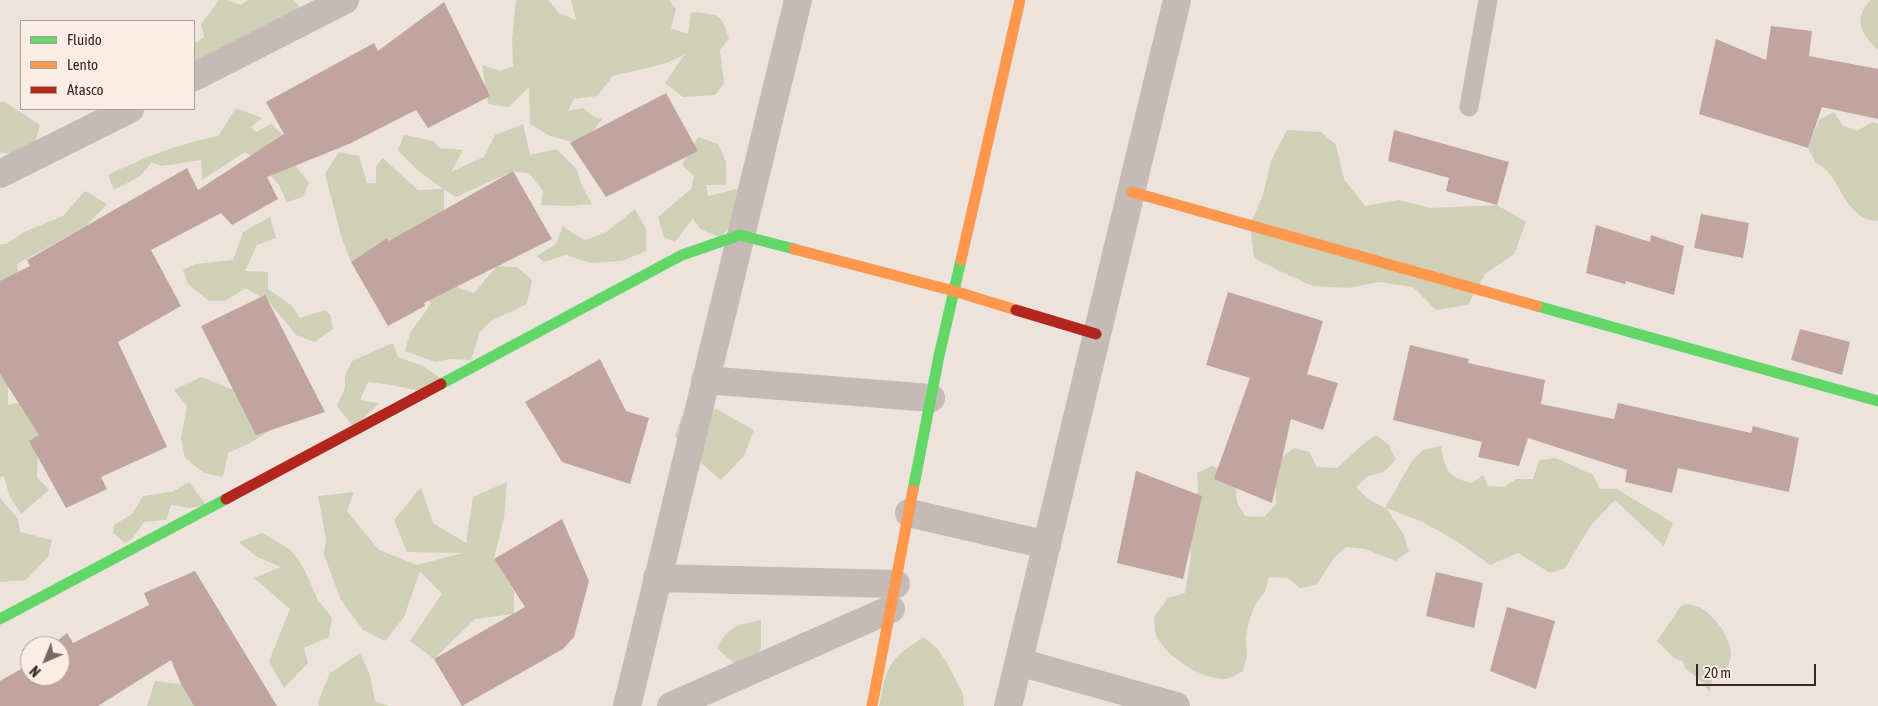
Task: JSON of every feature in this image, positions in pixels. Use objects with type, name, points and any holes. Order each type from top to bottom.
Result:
[{"type":"main road","points":[[872,706],[931,398],[1020,0]]},
{"type":"main road","points":[[1132,192],[1878,401]]},
{"type":"main road","points":[[0,619],[682,255],[740,235],[954,290],[1096,334]]},
{"type":"street","points":[[195,76],[346,0]]},
{"type":"street","points":[[627,706],[798,0]]},
{"type":"street","points":[[1008,706],[1177,0]]},
{"type":"street","points":[[0,174],[128,110]]},
{"type":"street","points":[[705,380],[931,398]]},
{"type":"street","points":[[909,513],[1047,545]]},
{"type":"street","points":[[657,578],[894,596]]},
{"type":"street","points":[[671,706],[894,596]]},
{"type":"street","points":[[1019,662],[1176,706]]},
{"type":"lane","points":[[1469,106],[1488,0]]},
{"type":"green space","points":[[219,0],[227,0],[240,5],[249,0],[294,0],[301,9],[202,69],[195,63],[195,43],[204,37],[201,24]]},
{"type":"green space","points":[[516,0],[548,0],[559,13],[576,20],[571,0],[669,0],[676,9],[671,28],[688,34],[691,12],[713,14],[723,23],[729,38],[720,50],[724,83],[715,95],[683,97],[665,83],[685,54],[667,63],[613,76],[597,96],[574,99],[568,111],[583,108],[594,117],[602,119],[584,145],[550,136],[530,124],[529,87],[509,107],[488,104],[482,65],[500,71],[513,66],[512,40]]},
{"type":"green space","points":[[1871,0],[1878,0],[1878,50],[1863,32],[1860,20],[1865,7]]},
{"type":"green space","points":[[0,102],[5,102],[40,125],[35,144],[12,154],[0,153]]},
{"type":"green space","points":[[236,108],[262,118],[251,127],[256,132],[271,124],[287,139],[290,159],[309,183],[303,197],[287,202],[279,185],[245,152],[202,180],[201,160],[161,166],[152,162],[139,177],[114,190],[108,175],[162,152],[218,136]]},
{"type":"green space","points":[[1834,112],[1843,126],[1857,131],[1872,122],[1878,124],[1878,221],[1866,219],[1849,205],[1831,176],[1816,163],[1808,148],[1819,120]]},
{"type":"green space","points":[[523,124],[530,155],[557,149],[577,170],[582,186],[592,204],[570,206],[541,205],[543,191],[529,173],[513,171],[456,197],[444,189],[444,210],[458,270],[457,287],[474,293],[497,266],[517,267],[532,280],[527,304],[491,321],[480,332],[471,360],[450,359],[435,362],[405,351],[410,333],[431,304],[407,259],[387,238],[351,262],[342,239],[325,174],[339,152],[359,156],[367,183],[376,183],[376,166],[383,158],[418,190],[443,189],[416,169],[398,150],[404,135],[434,141],[439,148],[463,150],[451,172],[484,157],[495,135]]},
{"type":"green space","points":[[1287,130],[1321,132],[1336,145],[1344,179],[1365,206],[1398,200],[1431,208],[1497,205],[1526,222],[1514,254],[1485,274],[1468,305],[1436,310],[1413,287],[1380,282],[1348,288],[1313,286],[1254,258],[1250,225],[1263,195],[1271,161]]},
{"type":"green space","points":[[698,137],[718,144],[726,162],[726,185],[706,185],[708,196],[736,189],[739,203],[738,209],[733,221],[721,238],[700,229],[693,218],[675,242],[664,237],[658,217],[691,189],[694,176],[682,165]]},
{"type":"green space","points":[[85,191],[107,204],[86,226],[17,264],[20,282],[0,292],[0,244],[6,244],[24,232],[63,216]]},
{"type":"green space","points":[[635,209],[646,229],[646,251],[622,261],[590,263],[566,255],[544,262],[537,256],[556,244],[563,226],[585,240],[605,233]]},
{"type":"green space","points":[[270,217],[276,238],[257,245],[245,271],[268,272],[268,289],[291,305],[300,318],[325,310],[330,314],[333,329],[314,342],[296,335],[270,303],[246,288],[225,301],[209,301],[188,284],[183,270],[195,264],[233,260],[243,232]]},
{"type":"green space","points":[[393,343],[398,357],[423,366],[443,380],[424,392],[368,382],[360,400],[379,403],[354,428],[337,406],[345,388],[345,375],[352,361]]},
{"type":"green space","points":[[0,374],[8,386],[8,405],[46,396],[37,477],[49,490],[21,514],[9,495],[4,476],[0,477]]},
{"type":"green space","points":[[201,377],[234,390],[247,400],[271,430],[250,443],[228,453],[223,477],[204,473],[185,458],[181,438],[187,406],[174,390]]},
{"type":"green space","points":[[716,409],[754,430],[744,456],[721,480],[688,452],[675,436],[682,416]]},
{"type":"green space","points":[[1376,435],[1389,445],[1396,459],[1384,472],[1368,476],[1356,487],[1368,499],[1385,508],[1412,461],[1423,450],[1441,446],[1444,461],[1449,471],[1452,475],[1464,481],[1472,483],[1483,475],[1488,486],[1504,487],[1516,479],[1533,479],[1539,460],[1556,458],[1593,475],[1600,489],[1617,489],[1673,523],[1664,546],[1615,500],[1591,525],[1565,568],[1550,573],[1518,553],[1490,565],[1458,542],[1423,522],[1386,508],[1404,535],[1409,551],[1396,561],[1365,549],[1346,547],[1334,558],[1316,585],[1300,588],[1287,578],[1269,577],[1265,592],[1255,605],[1249,621],[1246,638],[1247,655],[1243,671],[1234,676],[1227,679],[1216,678],[1196,671],[1177,660],[1162,645],[1156,635],[1154,617],[1168,598],[1185,593],[1191,557],[1190,540],[1194,506],[1198,490],[1197,473],[1212,466],[1229,471],[1235,485],[1237,502],[1245,516],[1264,517],[1276,504],[1276,486],[1280,459],[1294,448],[1309,452],[1317,467],[1337,468]]},
{"type":"green space","points":[[189,482],[206,505],[190,508],[171,505],[166,520],[144,522],[132,539],[125,543],[113,533],[114,525],[132,514],[143,496],[172,492]]},
{"type":"green space","points":[[507,482],[504,518],[494,559],[514,591],[514,614],[475,619],[434,659],[410,641],[442,594],[420,571],[404,617],[385,641],[363,630],[341,600],[324,555],[326,539],[318,496],[354,492],[347,511],[379,550],[417,565],[462,553],[407,552],[394,520],[421,487],[433,523],[466,543],[473,497]]},
{"type":"green space","points":[[0,498],[18,519],[20,532],[52,540],[48,557],[26,580],[0,582]]},
{"type":"green space","points":[[262,533],[291,550],[304,569],[318,600],[332,618],[329,637],[304,648],[308,663],[284,688],[269,661],[290,609],[254,578],[281,567],[257,557],[239,542]]},
{"type":"green space","points":[[1686,604],[1701,608],[1711,616],[1725,634],[1730,647],[1731,656],[1728,665],[1725,671],[1714,674],[1709,692],[1703,683],[1685,668],[1683,661],[1674,658],[1657,641],[1680,607]]},
{"type":"green space","points":[[761,620],[761,648],[750,664],[736,665],[717,648],[725,635],[734,628]]},
{"type":"green space","points":[[924,637],[937,648],[947,663],[963,694],[964,706],[879,706],[884,681],[891,665],[903,651]]},
{"type":"green space","points":[[360,653],[370,675],[375,701],[389,706],[319,706],[318,702],[330,673]]},
{"type":"green space","points":[[155,681],[181,684],[194,706],[147,706]]},
{"type":"building","points":[[444,2],[490,96],[428,128],[416,110],[349,144],[267,177],[278,199],[232,225],[221,213],[151,250],[181,306],[118,342],[167,447],[101,477],[107,489],[66,508],[29,441],[39,435],[0,374],[0,281],[30,266],[27,260],[187,168],[198,190],[284,134],[266,102],[374,43],[378,51]]},
{"type":"building","points":[[1771,26],[1812,31],[1809,56],[1878,69],[1878,119],[1822,107],[1808,148],[1699,114],[1716,39],[1766,60]]},
{"type":"building","points":[[666,93],[698,151],[606,197],[570,143]]},
{"type":"building","points":[[1394,130],[1509,162],[1497,205],[1446,191],[1449,178],[1388,161]]},
{"type":"building","points":[[513,171],[552,239],[424,303],[425,306],[388,326],[351,262],[387,238],[389,241]]},
{"type":"building","points":[[1701,214],[1749,223],[1743,258],[1694,248]]},
{"type":"building","points":[[1596,225],[1650,242],[1651,235],[1684,246],[1674,295],[1626,281],[1625,284],[1586,273]]},
{"type":"building","points":[[1228,292],[1323,321],[1307,374],[1338,383],[1323,430],[1291,419],[1272,503],[1214,479],[1250,378],[1206,365]]},
{"type":"building","points":[[265,295],[325,412],[256,435],[201,326]]},
{"type":"building","points":[[1800,329],[1850,342],[1842,375],[1791,360]]},
{"type":"building","points":[[1410,345],[1469,359],[1468,363],[1545,380],[1541,404],[1614,419],[1618,403],[1751,433],[1753,426],[1799,438],[1789,492],[1678,468],[1672,493],[1625,482],[1627,470],[1528,438],[1519,466],[1478,457],[1482,442],[1393,420]]},
{"type":"building","points":[[600,359],[626,411],[649,418],[630,484],[562,462],[525,402]]},
{"type":"building","points":[[1136,471],[1202,496],[1183,579],[1117,563]]},
{"type":"building","points":[[562,519],[589,581],[574,637],[563,649],[462,706],[434,659],[525,607],[494,559]]},
{"type":"building","points":[[195,571],[277,706],[194,706],[181,684],[171,660],[98,706],[0,706],[0,681],[20,670],[20,686],[70,686],[70,638],[73,643],[149,605],[144,593]]},
{"type":"building","points":[[1436,572],[1483,583],[1474,628],[1426,616]]},
{"type":"building","points":[[1507,607],[1555,621],[1536,689],[1490,671]]},
{"type":"traffic: fast","points":[[441,384],[682,255],[740,235],[794,249]]},
{"type":"traffic: fast","points":[[913,490],[939,356],[961,260]]},
{"type":"traffic: fast","points":[[1537,306],[1878,401]]},
{"type":"traffic: fast","points":[[0,619],[226,499]]},
{"type":"traffic: slow","points":[[961,260],[1020,0]]},
{"type":"traffic: slow","points":[[1132,192],[1537,306]]},
{"type":"traffic: slow","points":[[794,249],[954,291],[1016,310]]},
{"type":"traffic: slow","points":[[872,706],[913,490]]},
{"type":"traffic: jam","points":[[1016,310],[1096,334]]},
{"type":"traffic: jam","points":[[226,499],[441,384]]}]
